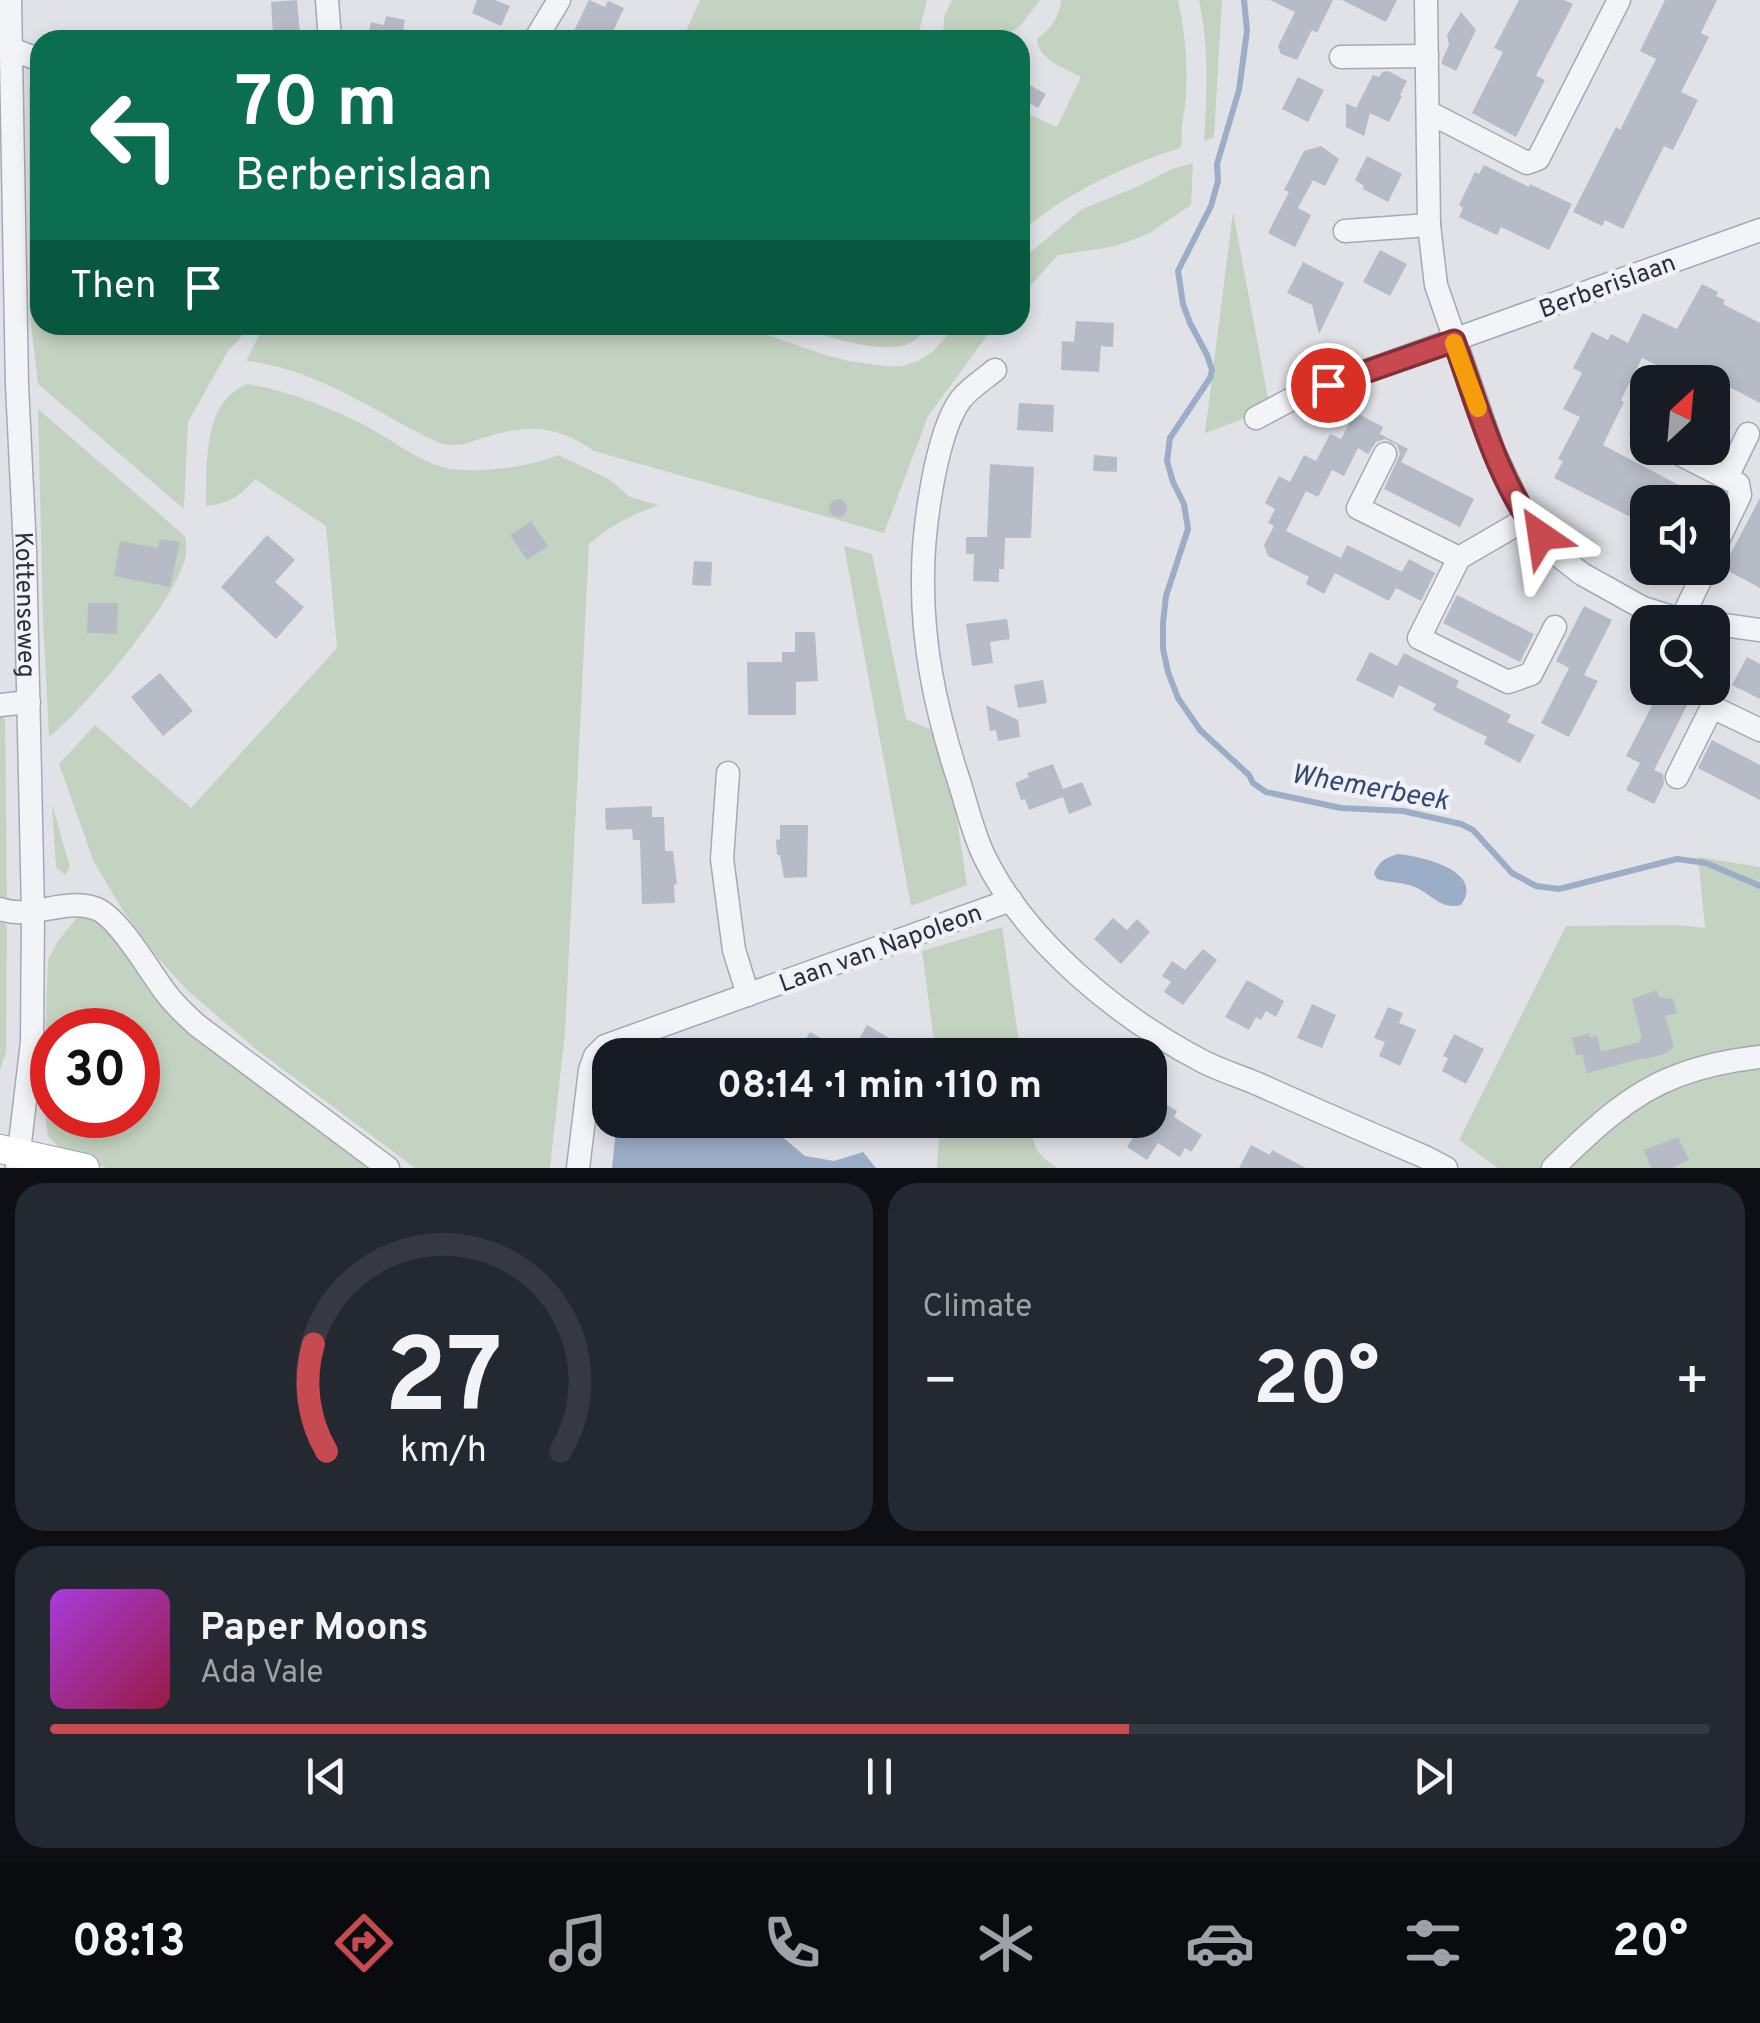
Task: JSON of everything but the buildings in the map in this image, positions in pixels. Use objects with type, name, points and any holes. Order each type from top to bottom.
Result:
[{"type":"main road","name":"Kottenseweg","points":[[12,1157],[85,1168]]},
{"type":"street","name":"Kottenseweg","points":[[10,0],[5,46],[7,236],[25,550],[33,912],[32,1042],[12,1157]]},
{"type":"street","points":[[327,0],[329,30]]},
{"type":"street","points":[[542,30],[559,0]]},
{"type":"street","points":[[1426,0],[1430,226],[1436,285],[1494,452],[1526,519],[1555,553],[1582,574],[1643,608],[1681,620],[1698,585]]},
{"type":"street","points":[[1428,112],[1527,163],[1538,158],[1619,0]]},
{"type":"street","points":[[5,46],[30,56]]},
{"type":"street","points":[[1341,57],[1427,56]]},
{"type":"street","points":[[1345,230],[1430,226]]},
{"type":"street","name":"Berberislaan","points":[[1256,418],[1297,396],[1760,230]]},
{"type":"street","name":"Laan van Napoleon","points":[[996,370],[960,400],[940,452],[926,519],[922,595],[930,676],[943,731],[984,855],[1011,900],[1050,947],[1151,1031],[1204,1062],[1446,1168]]},
{"type":"street","points":[[1727,477],[1748,434]]},
{"type":"street","points":[[1384,454],[1358,508],[1459,558]]},
{"type":"street","points":[[1707,465],[1738,484],[1740,495],[1730,516]]},
{"type":"street","points":[[1526,519],[1459,558],[1419,638],[1508,682],[1531,674],[1555,627]]},
{"type":"street","points":[[1730,627],[1760,630]]},
{"type":"street","points":[[0,705],[29,702]]},
{"type":"street","points":[[1677,778],[1712,707],[1760,730]]},
{"type":"street","name":"Laan van Napoleon","points":[[728,773],[722,859],[734,950],[748,995]]},
{"type":"street","name":"Laan van Napoleon","points":[[578,1168],[587,1084],[595,1056],[606,1046],[1011,900]]},
{"type":"street","points":[[0,909],[11,913],[69,905],[97,908],[115,922],[170,999],[198,1026],[388,1168]]},
{"type":"street","points":[[1553,1168],[1592,1130],[1632,1100],[1675,1076],[1760,1057]]},
{"type":"green space","points":[[700,0],[927,0],[920,30],[686,30]]},
{"type":"green space","points":[[952,0],[1040,0],[1014,30],[943,30],[944,17]]},
{"type":"green space","points":[[1061,0],[1178,0],[1187,72],[1182,143],[1180,148],[1096,182],[1030,225],[1030,115],[1057,127],[1081,77],[1053,62],[1039,47],[1037,39],[1059,12]]},
{"type":"green space","points":[[1199,0],[1222,0],[1214,137],[1204,141],[1206,53]]},
{"type":"green space","points":[[29,86],[30,316],[29,308]]},
{"type":"green space","points":[[1193,163],[1191,205],[1148,234],[1127,242],[1058,255],[1030,286],[1030,253],[1082,209]]},
{"type":"green space","points":[[1233,212],[1270,409],[1205,433]]},
{"type":"green space","points":[[32,335],[243,335],[228,351],[188,422],[184,509],[38,384]]},
{"type":"green space","points":[[259,335],[768,335],[849,361],[903,366],[932,352],[948,335],[988,335],[928,416],[884,533],[594,451],[567,436],[542,429],[516,430],[463,444],[439,443],[322,382],[272,365],[246,361]]},
{"type":"green space","points":[[826,335],[920,335],[900,346],[853,343]]},
{"type":"green space","points":[[248,384],[338,413],[442,467],[501,468],[558,455],[609,479],[630,497],[659,505],[622,521],[589,544],[565,1032],[550,1168],[415,1168],[257,1050],[187,990],[122,909],[94,862],[59,764],[95,725],[191,808],[337,648],[326,526],[255,479],[233,498],[206,506],[208,454],[215,419],[233,392]]},
{"type":"green space","points":[[38,409],[185,536],[186,548],[178,578],[147,627],[105,680],[49,737],[43,619]]},
{"type":"green space","points":[[844,546],[872,554],[906,719],[944,735],[967,885],[911,906]]},
{"type":"green space","points":[[0,717],[5,718],[7,908],[0,906]]},
{"type":"green space","points":[[52,804],[70,867],[65,875],[56,867]]},
{"type":"green space","points":[[1698,857],[1760,867],[1760,1168],[1498,1168],[1459,1140],[1566,926],[1705,928]]},
{"type":"green space","points":[[79,915],[90,915],[143,978],[370,1168],[106,1168],[63,1152],[50,1138],[160,1138],[160,1008],[46,1008],[48,960]]},
{"type":"green space","points":[[0,921],[7,925],[6,1052],[0,1070]]},
{"type":"green space","points":[[1002,927],[1018,1038],[934,1038],[922,951]]},
{"type":"green space","points":[[939,1138],[1033,1138],[1036,1148],[1057,1168],[937,1168]]},
{"type":"water","points":[[1398,854],[1435,862],[1458,874],[1466,893],[1461,905],[1443,904],[1413,886],[1377,879],[1374,874],[1380,863]]},
{"type":"water","points":[[615,1138],[784,1138],[805,1156],[834,1161],[863,1152],[876,1168],[612,1168]]},
{"type":"waterway","name":"Whemerbeek","points":[[1244,0],[1247,31],[1239,90],[1217,164],[1218,181],[1211,206],[1178,271],[1183,304],[1212,370],[1170,438],[1167,461],[1184,504],[1188,529],[1166,596],[1163,623],[1163,649],[1178,698],[1200,730],[1266,792],[1341,808],[1403,811],[1461,824],[1473,830],[1512,873],[1536,886],[1559,889],[1677,859],[1706,863],[1760,886]]},
{"type":"slow traffic","points":[[1454,343],[1478,408]]},
{"type":"route","points":[[1328,385],[1454,341],[1494,452],[1526,519],[1541,536]]}]
